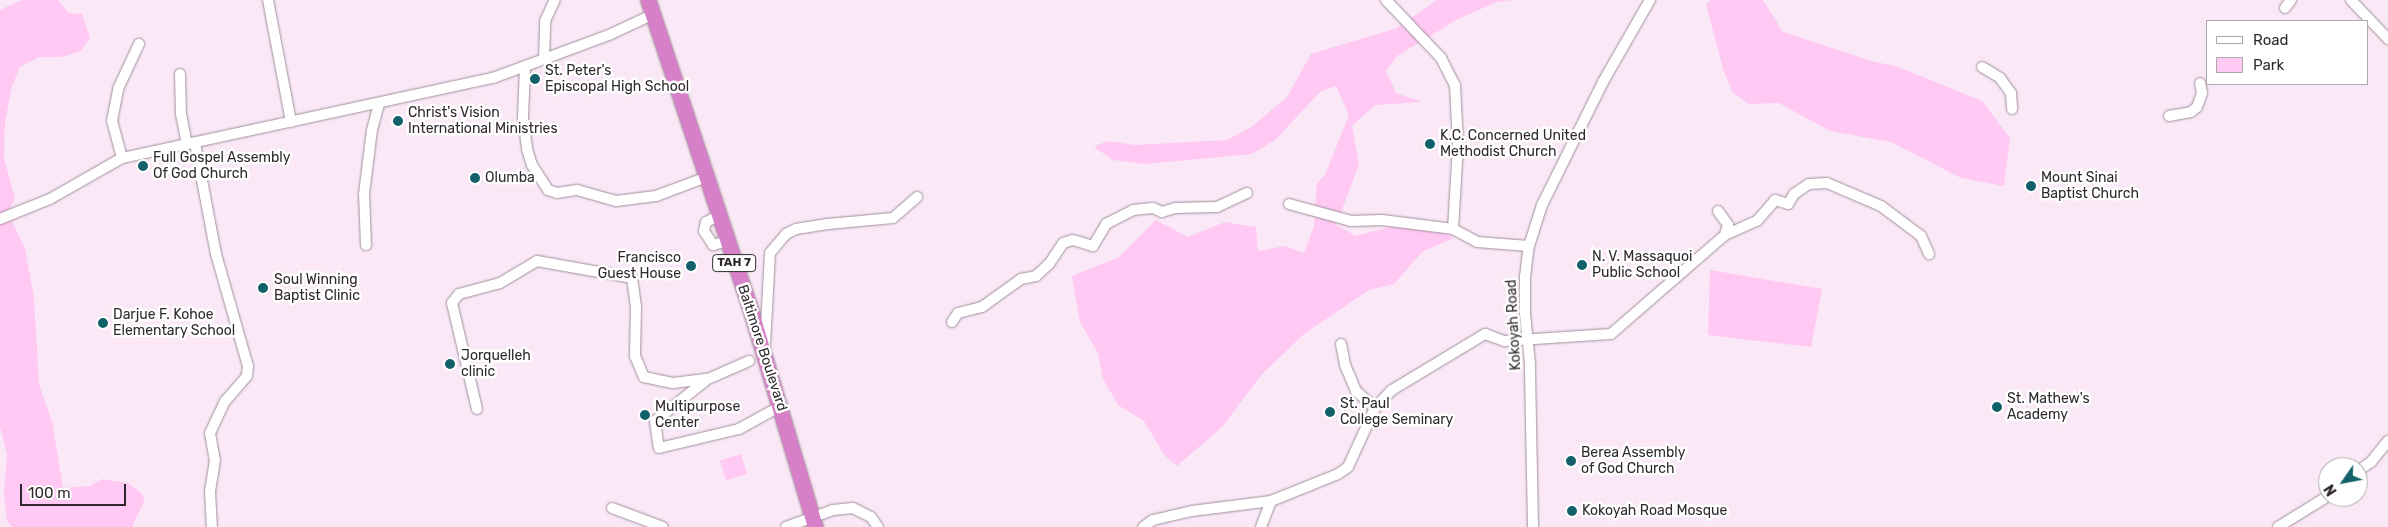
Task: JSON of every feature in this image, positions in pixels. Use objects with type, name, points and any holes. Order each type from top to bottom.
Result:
[{"type":"highway","name":"Baltimore Boulevard","points":[[648,0],[704,178],[766,358],[814,523]]},
{"type":"street","points":[[268,0],[291,122]]},
{"type":"street","points":[[544,58],[545,21],[555,0]]},
{"type":"street","points":[[1386,0],[1441,58],[1455,85],[1458,146],[1453,229]]},
{"type":"street","name":"Kokoyah Road","points":[[1533,527],[1529,339],[1525,277],[1529,246],[1542,206],[1603,82],[1650,0]]},
{"type":"street","points":[[2351,0],[2388,39]]},
{"type":"street","points":[[0,219],[50,199],[122,158],[460,86],[525,66],[611,34],[652,15]]},
{"type":"street","points":[[122,158],[112,121],[118,89],[139,44]]},
{"type":"street","points":[[525,66],[523,119],[527,149],[532,165],[548,190],[556,192],[577,190],[616,201],[656,196],[704,178]]},
{"type":"street","points":[[1982,67],[2000,78],[2011,93],[2012,109]]},
{"type":"street","points":[[180,74],[181,114],[191,143],[216,254],[248,366],[247,376],[225,401],[210,434],[215,460],[210,491],[212,527]]},
{"type":"street","points":[[2169,116],[2191,112],[2197,107],[2202,93],[2200,83]]},
{"type":"street","points":[[366,245],[364,194],[372,130],[379,104]]},
{"type":"street","points":[[1143,527],[1153,520],[1192,512],[1271,501],[1348,467],[1374,408],[1392,390],[1485,334],[1504,341],[1611,334],[1725,235],[1757,221],[1775,200],[1788,204],[1794,194],[1809,184],[1827,183],[1882,206],[1906,222],[1921,236],[1929,254]]},
{"type":"street","points":[[952,322],[958,313],[987,304],[1021,279],[1036,276],[1049,264],[1063,243],[1073,240],[1093,246],[1106,224],[1133,210],[1153,208],[1162,212],[1176,208],[1217,207],[1247,193]]},
{"type":"street","points":[[766,358],[768,264],[770,253],[777,243],[796,229],[893,218],[917,197]]},
{"type":"street","points":[[1289,204],[1351,221],[1382,220],[1453,229],[1476,242],[1529,246]]},
{"type":"street","points":[[1718,211],[1728,225],[1725,235]]},
{"type":"street","points":[[477,409],[452,303],[459,294],[500,283],[537,261],[632,278],[636,307],[634,356],[644,376],[672,383],[708,379]]},
{"type":"street","points":[[1342,344],[1345,365],[1356,391],[1374,408]]},
{"type":"street","points":[[749,361],[708,379],[655,421],[659,448],[739,428],[781,406]]},
{"type":"street","points":[[2368,464],[2388,441]]},
{"type":"street","points":[[1261,527],[1271,501]]},
{"type":"street","points":[[2278,527],[2318,502]]},
{"type":"street","points":[[612,508],[627,516],[636,514],[663,527]]},
{"type":"street","points":[[786,527],[814,523],[833,510],[853,508],[872,517],[878,527]]},
{"type":"green space","points":[[22,0],[58,0],[69,13],[82,14],[90,38],[81,51],[62,57],[39,57],[20,67],[12,86],[5,121],[4,159],[15,198],[8,213],[25,248],[34,298],[39,384],[52,422],[63,488],[90,486],[102,479],[128,483],[141,493],[145,500],[132,527],[12,527],[7,521],[4,493],[7,454],[0,427],[0,10]]},
{"type":"green space","points":[[1437,0],[1512,0],[1497,2],[1458,19],[1397,56],[1386,71],[1396,93],[1422,102],[1375,105],[1352,126],[1359,165],[1336,225],[1356,236],[1416,220],[1454,238],[1422,252],[1394,284],[1369,290],[1304,334],[1262,374],[1222,427],[1177,466],[1164,455],[1144,421],[1118,405],[1103,379],[1098,353],[1080,322],[1072,276],[1119,257],[1156,220],[1188,237],[1225,222],[1256,227],[1258,251],[1285,246],[1304,253],[1314,226],[1317,183],[1325,175],[1349,115],[1336,86],[1320,92],[1275,140],[1252,154],[1145,164],[1113,160],[1094,147],[1107,141],[1135,145],[1227,140],[1250,128],[1287,97],[1311,54],[1397,28]]},
{"type":"green space","points":[[1711,0],[1763,0],[1783,32],[1875,62],[1896,66],[1982,101],[2010,138],[2004,186],[1961,178],[1891,142],[1830,131],[1779,103],[1749,104],[1733,93],[1724,72],[1706,4]]},
{"type":"green space","points":[[1710,270],[1822,289],[1811,347],[1708,335]]},
{"type":"green space","points":[[741,454],[747,474],[726,481],[720,460]]},
{"type":"place","name":"St. Peter's Episcopal High School","points":[[535,79]]},
{"type":"place","name":"Christ's Vision International Ministries","points":[[398,121]]},
{"type":"place","name":"K.C. Concerned United Methodist Church","points":[[1430,144]]},
{"type":"place","name":"Full Gospel Assembly Of God Church","points":[[143,166]]},
{"type":"place","name":"Olumba","points":[[475,178]]},
{"type":"place","name":"Mount Sinai Baptist Church","points":[[2031,186]]},
{"type":"place","name":"N. V. Massaquoi Public School","points":[[1582,265]]},
{"type":"place","name":"Francisco Guest House","points":[[691,266]]},
{"type":"place","name":"Soul Winning Baptist Clinic","points":[[263,288]]},
{"type":"place","name":"Darjue F. Kohoe Elementary School","points":[[103,323]]},
{"type":"place","name":"Jorquelleh clinic","points":[[450,364]]},
{"type":"place","name":"St. Mathew's Academy","points":[[1997,407]]},
{"type":"place","name":"St. Paul College Seminary","points":[[1330,412]]},
{"type":"place","name":"Multipurpose Center","points":[[645,415]]},
{"type":"place","name":"Berea Assembly of God Church","points":[[1571,461]]},
{"type":"place","name":"Kokoyah Road Mosque","points":[[1572,511]]}]
